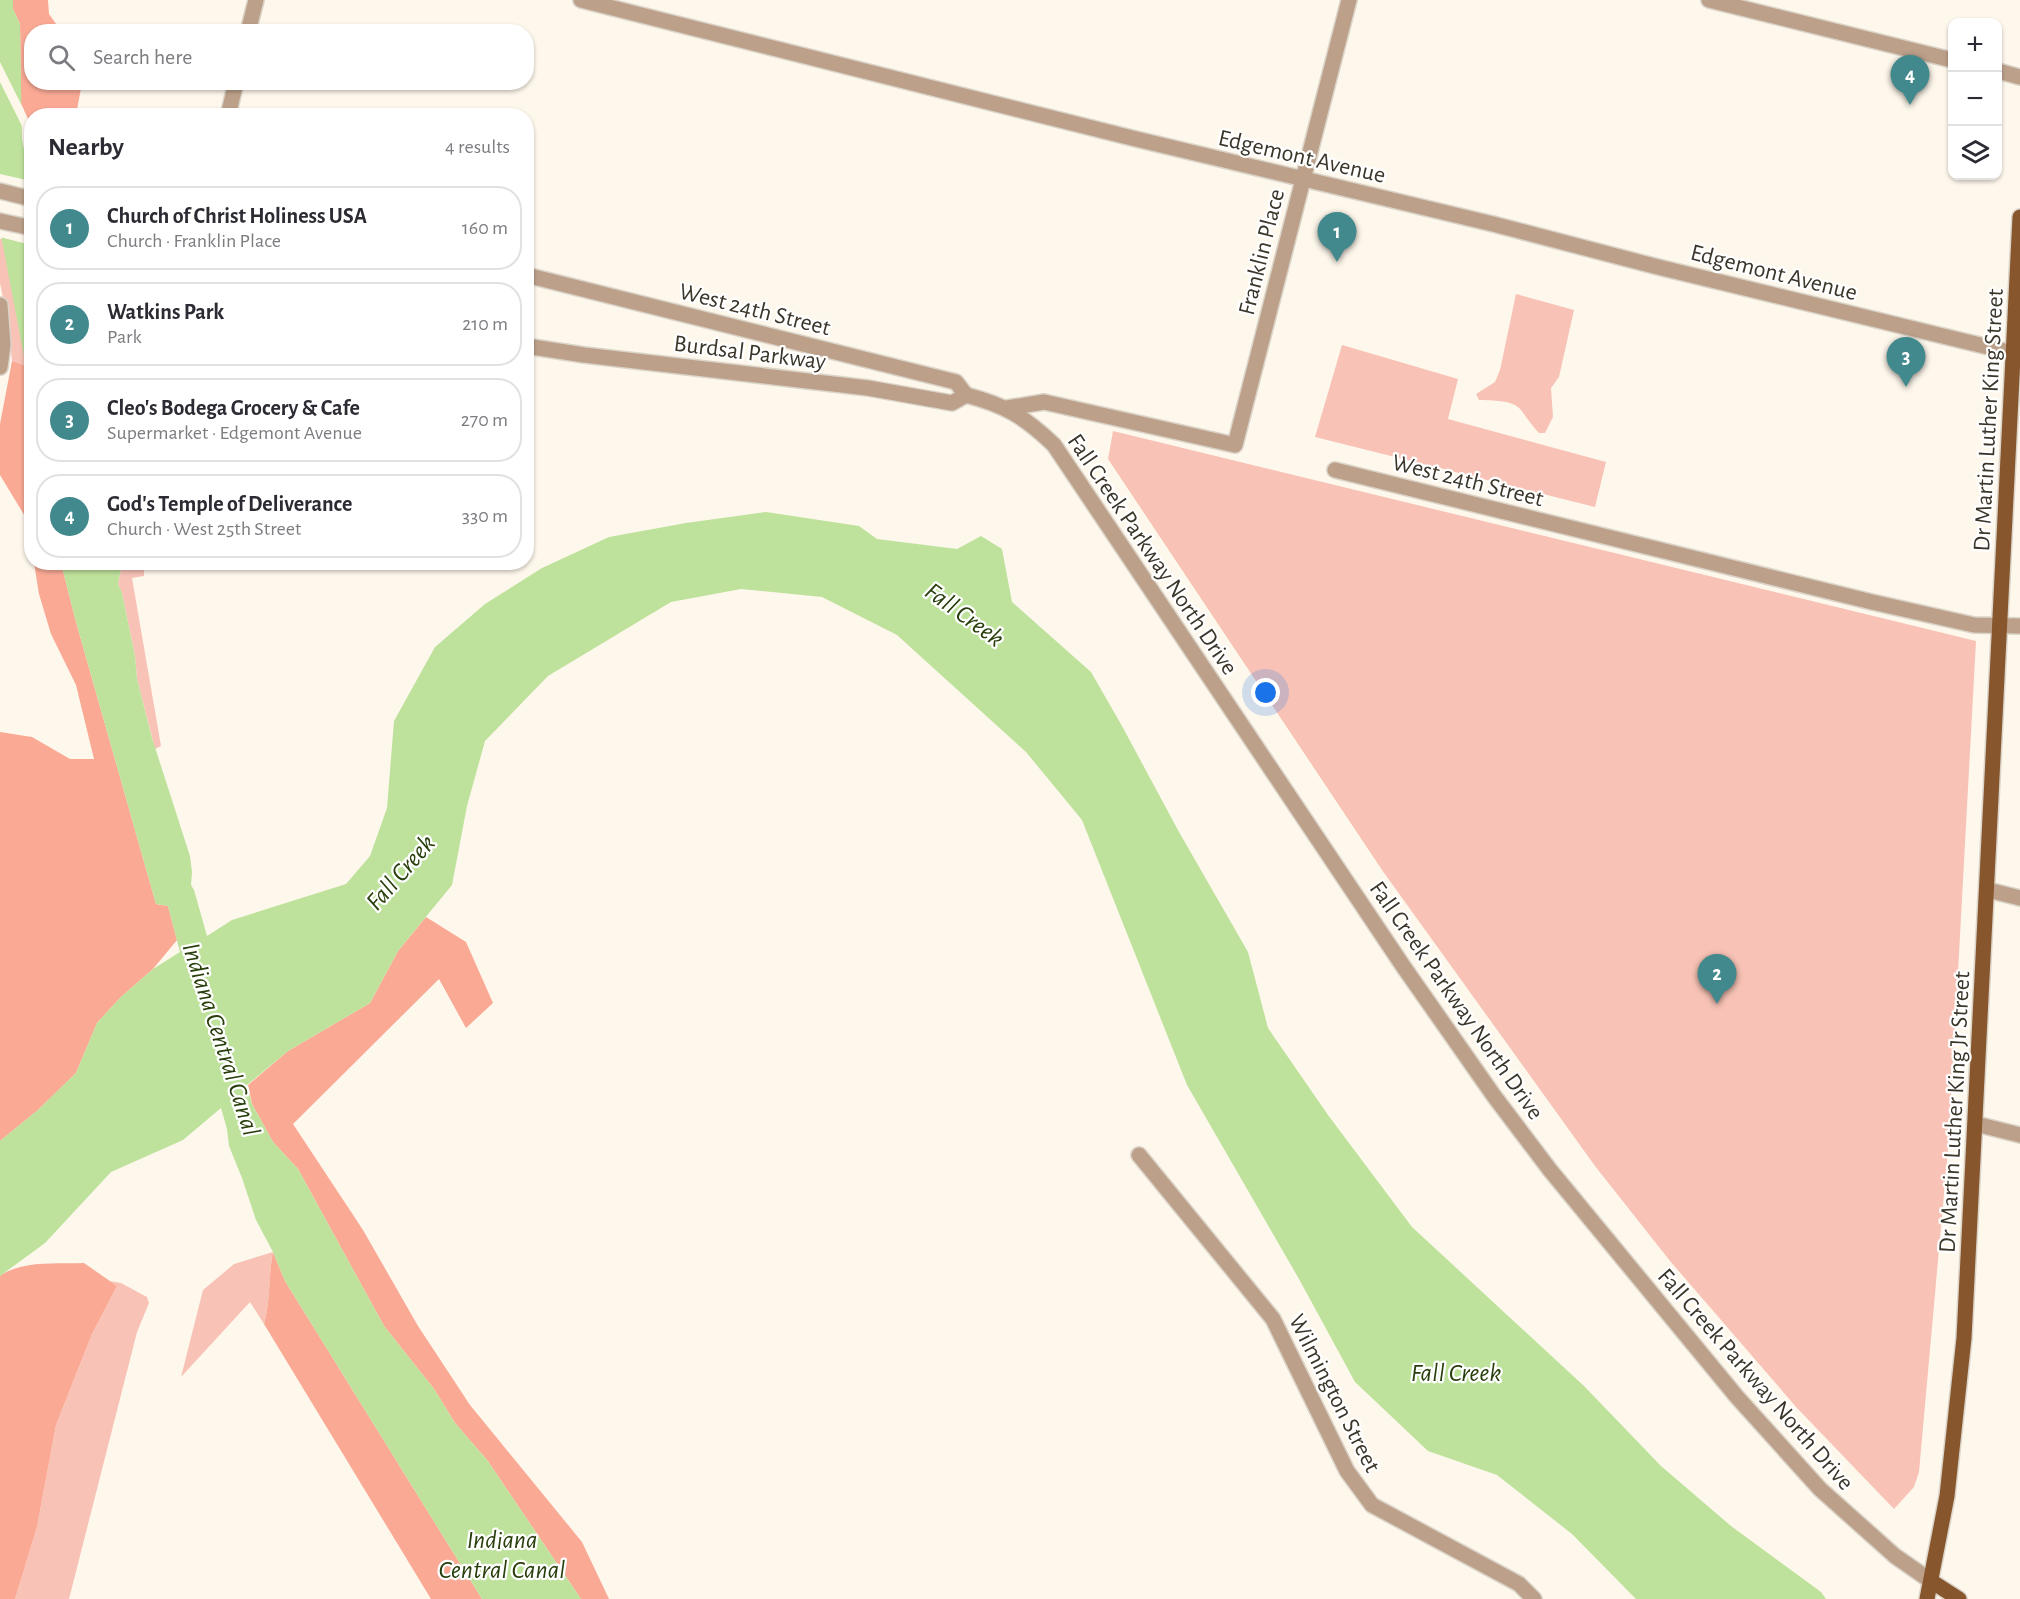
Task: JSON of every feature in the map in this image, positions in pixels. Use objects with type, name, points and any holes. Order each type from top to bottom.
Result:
[{"type":"main road","name":"Dr Martin Luther King Street","points":[[2000,626],[2020,217]]},
{"type":"main road","name":"Dr Martin Luther King Jr Street","points":[[1927,1599],[1942,1529],[1957,1419],[1964,1338],[2000,626]]},
{"type":"main road","name":"Fall Creek Parkway North Drive","points":[[1931,1581],[1959,1599]]},
{"type":"street","points":[[250,24],[256,0]]},
{"type":"street","name":"Edgemont Avenue","points":[[581,0],[1303,180],[1493,224],[2013,353]]},
{"type":"street","name":"Franklin Place","points":[[1007,408],[1044,402],[1235,445],[1349,0]]},
{"type":"street","points":[[1709,0],[1948,59]]},
{"type":"street","points":[[2002,72],[2020,77]]},
{"type":"street","points":[[230,108],[234,90]]},
{"type":"street","points":[[0,191],[24,197]]},
{"type":"street","points":[[0,221],[24,226]]},
{"type":"street","name":"West 24th Street","points":[[534,277],[956,382],[966,395]]},
{"type":"street","points":[[0,305],[3,345],[0,368]]},
{"type":"street","name":"Burdsal Parkway","points":[[534,347],[868,388],[952,403],[966,395]]},
{"type":"street","name":"Fall Creek Parkway North Drive","points":[[966,395],[1007,408],[1044,435],[1059,452],[1158,597],[1254,747],[1409,975],[1550,1170],[1737,1397],[1820,1489],[1895,1556],[1931,1581]]},
{"type":"street","name":"West 24th Street","points":[[1335,470],[1872,602],[1974,625],[2000,626]]},
{"type":"street","points":[[2000,626],[2020,626]]},
{"type":"street","points":[[1988,890],[2020,898]]},
{"type":"street","points":[[1976,1124],[2020,1135]]},
{"type":"street","name":"Wilmington Street","points":[[1139,1155],[1273,1319],[1347,1471],[1372,1505],[1519,1584],[1534,1599]]},
{"type":"shaded area","points":[[13,0],[48,0],[49,14],[56,24],[24,24],[24,90],[81,90],[77,108],[24,108],[24,110],[21,104],[20,24],[13,9]]},
{"type":"shaded area","points":[[0,239],[2,239],[24,351],[24,365],[12,361],[9,327],[0,283]]},
{"type":"shaded area","points":[[1516,294],[1574,310],[1559,377],[1551,388],[1553,417],[1545,433],[1539,433],[1517,406],[1502,401],[1479,400],[1476,394],[1495,382],[1500,370]]},
{"type":"shaded area","points":[[1342,345],[1458,379],[1448,419],[1606,462],[1595,507],[1315,437]]},
{"type":"shaded area","points":[[12,361],[24,365],[24,515],[0,475],[0,424]]},
{"type":"shaded area","points":[[1113,431],[1976,641],[1949,1138],[1919,1472],[1914,1487],[1894,1509],[1797,1408],[1670,1261],[1595,1166],[1382,870],[1108,459]]},
{"type":"shaded area","points":[[35,570],[63,570],[156,904],[168,906],[177,940],[153,969],[121,997],[97,1023],[76,1073],[38,1110],[0,1141],[0,732],[32,737],[70,759],[94,759],[76,685],[51,634],[39,594]]},
{"type":"shaded area","points":[[121,570],[144,570],[144,576],[132,578],[161,746],[155,749],[137,679],[135,656],[122,593],[118,584]]},
{"type":"shaded area","points":[[426,917],[466,942],[493,1003],[466,1028],[439,979],[293,1124],[363,1230],[418,1326],[470,1405],[582,1542],[609,1599],[581,1599],[487,1460],[455,1423],[434,1389],[384,1326],[298,1169],[273,1142],[252,1104],[248,1085],[288,1051],[370,1003],[398,951]]},
{"type":"shaded area","points":[[273,1252],[264,1324],[250,1302],[181,1377],[203,1290],[234,1264]]},
{"type":"shaded area","points":[[273,1252],[285,1281],[482,1599],[431,1599],[264,1324]]},
{"type":"shaded area","points":[[84,1263],[117,1286],[92,1334],[56,1425],[37,1527],[15,1599],[0,1599],[0,1276],[18,1267],[29,1265]]},
{"type":"shaded area","points":[[110,1281],[121,1283],[147,1297],[149,1303],[137,1332],[69,1599],[15,1599],[37,1527],[56,1425],[92,1334],[117,1286]]},
{"type":"water","points":[[0,0],[13,0],[13,9],[20,24],[24,149],[24,356],[0,230]]},
{"type":"water","name":"Fall Creek","points":[[766,512],[859,526],[877,539],[957,549],[981,536],[1002,549],[1012,602],[1091,672],[1248,952],[1268,1028],[1328,1115],[1412,1227],[1584,1386],[1661,1466],[1731,1526],[1821,1592],[1826,1599],[1636,1599],[1572,1534],[1497,1475],[1428,1451],[1355,1382],[1299,1279],[1187,1085],[1082,820],[1026,752],[897,635],[822,597],[741,589],[671,602],[548,676],[485,741],[467,806],[452,885],[398,951],[370,1003],[288,1051],[247,1085],[252,1104],[273,1142],[298,1169],[384,1326],[434,1389],[455,1423],[487,1460],[581,1599],[482,1599],[285,1281],[256,1220],[229,1146],[221,1108],[183,1140],[111,1172],[45,1243],[0,1276],[0,1141],[38,1110],[76,1073],[97,1023],[121,997],[153,969],[180,952],[168,906],[156,904],[63,570],[121,570],[118,584],[122,593],[135,656],[137,679],[152,738],[190,856],[191,885],[207,936],[232,920],[346,884],[370,856],[387,808],[394,721],[435,647],[485,604],[542,568],[609,537]]},
{"type":"pier","points":[[0,62],[24,110],[24,130],[0,82]]},
{"type":"pier","points":[[0,174],[24,179],[24,243],[0,237]]},
{"type":"place","name":"God's Temple of Deliverance","points":[[1910,105]]},
{"type":"place","name":"Church of Christ Holiness USA","points":[[1337,262]]},
{"type":"place","name":"Cleo's Bodega Grocery & Cafe","points":[[1906,387]]},
{"type":"place","name":"Watkins Park","points":[[1717,1004]]},
{"type":"water label","name":"Indiana Central Canal","points":[[222,1039]]},
{"type":"water label","name":"Indiana Central Canal","points":[[502,1554]]}]
